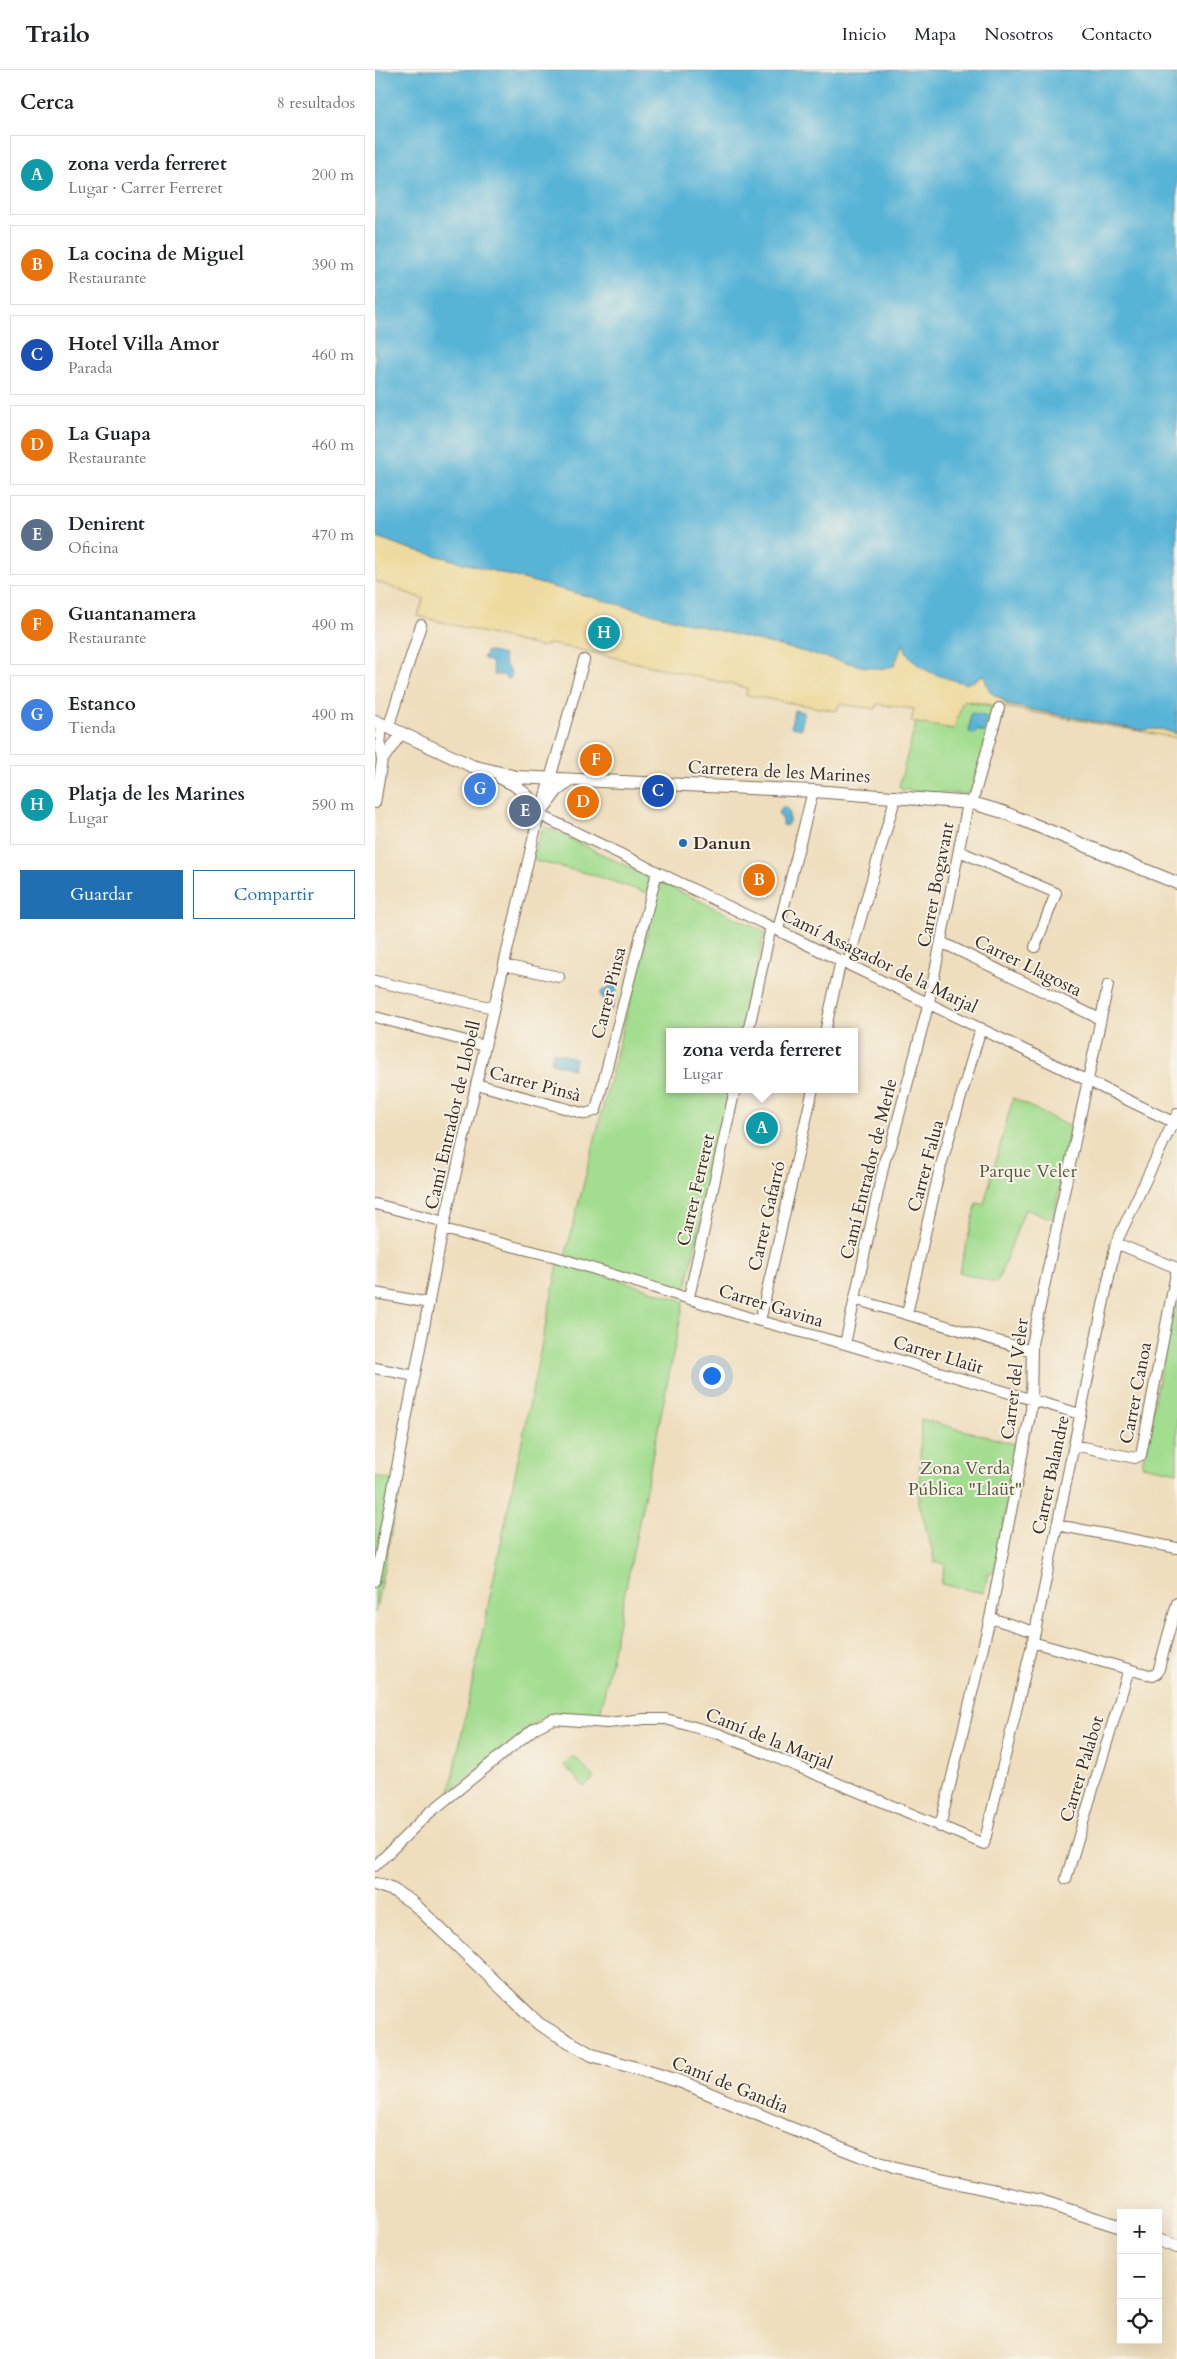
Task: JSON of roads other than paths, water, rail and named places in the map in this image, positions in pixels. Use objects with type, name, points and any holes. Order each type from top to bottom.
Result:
[{"type":"main road","name":"Carretera de les Marines","points":[[382,725],[467,764],[491,772],[549,780],[813,791],[970,803],[1003,812],[1177,883]]},
{"type":"main road","points":[[491,772],[515,785],[541,813],[557,790],[571,780]]},
{"type":"main road","name":"Camí de Gandia","points":[[375,1884],[393,1890],[413,1903],[539,2024],[593,2055],[682,2082],[785,2126],[895,2169],[1037,2200],[1117,2226]]},
{"type":"main road","points":[[1162,2241],[1177,2247]]},
{"type":"street","points":[[375,803],[382,761],[380,746],[382,725],[421,625]]},
{"type":"street","name":"Camí Entrador de Llobell","points":[[375,1581],[444,1225],[549,780],[584,660]]},
{"type":"street","name":"Carrer Bogavant","points":[[929,1002],[970,803],[999,708]]},
{"type":"street","points":[[382,761],[401,734]]},
{"type":"street","points":[[749,1028],[813,791]]},
{"type":"street","points":[[826,1028],[844,962],[893,806],[894,796]]},
{"type":"street","name":"Camí Assagador de la Marjal","points":[[541,813],[657,872],[1175,1120]]},
{"type":"street","points":[[959,851],[1056,893],[1035,947]]},
{"type":"street","name":"Carrer Pinsa","points":[[585,1114],[597,1110],[657,872]]},
{"type":"street","name":"Carrer Llagosta","points":[[941,942],[1100,1019]]},
{"type":"street","points":[[505,965],[559,977]]},
{"type":"street","points":[[375,981],[494,1008]]},
{"type":"street","name":"Carrer Llagosta","points":[[1088,1080],[1108,985]]},
{"type":"street","name":"Camí Entrador de Merle","points":[[845,1344],[885,1159],[891,1146],[929,1002]]},
{"type":"street","points":[[375,1017],[485,1046]]},
{"type":"street","name":"Carrer Falua","points":[[907,1314],[939,1172],[981,1028]]},
{"type":"street","name":"Carrer del Veler","points":[[941,1828],[990,1618],[1031,1400],[1031,1351],[1088,1080]]},
{"type":"street","name":"Carrer Pinsà","points":[[476,1084],[585,1114]]},
{"type":"street","name":"Carrer Ferreret","points":[[689,1298],[734,1093]]},
{"type":"street","name":"Carrer Gafarró","points":[[760,1321],[812,1093]]},
{"type":"street","name":"Carrer Balandre","points":[[984,1844],[1033,1637],[1116,1243],[1175,1120]]},
{"type":"street","name":"Carrer Gavina","points":[[375,1204],[557,1257],[760,1321],[845,1344]]},
{"type":"street","name":"Carrer Canoa","points":[[1074,1445],[1135,1458],[1141,1455],[1177,1268],[1116,1243]]},
{"type":"street","points":[[375,1293],[429,1303]]},
{"type":"street","points":[[855,1299],[1031,1351]]},
{"type":"street","name":"Carrer Llaüt","points":[[845,1344],[1080,1414]]},
{"type":"street","points":[[375,1368],[415,1376]]},
{"type":"street","points":[[1057,1525],[1177,1548]]},
{"type":"street","points":[[990,1618],[1033,1637],[1153,1676],[1158,1672],[1177,1603]]},
{"type":"street","name":"Carrer Palabot","points":[[1066,1879],[1129,1669]]},
{"type":"street","name":"Camí de la Marjal","points":[[375,1866],[428,1814],[535,1728],[553,1719],[607,1723],[666,1719],[719,1734],[941,1828],[984,1844]]},
{"type":"water","points":[[375,70],[1177,70],[1177,734],[1161,729],[1140,730],[1007,705],[1002,698],[991,693],[984,674],[967,684],[929,672],[914,661],[903,644],[894,666],[880,669],[861,666],[684,622],[404,547],[375,536]]},
{"type":"water","points":[[487,651],[503,655],[505,664],[511,672],[511,678],[507,679],[503,675],[494,675],[492,663],[483,658]]},
{"type":"water","points":[[794,710],[804,712],[801,729],[791,727]]},
{"type":"water","points":[[971,713],[988,717],[984,733],[977,730],[975,734],[969,732]]},
{"type":"water","points":[[782,807],[786,808],[789,812],[789,822],[786,826],[782,825],[782,819],[778,813]]},
{"type":"water","points":[[612,985],[616,986],[617,989],[612,1009],[609,1011],[605,1009],[606,1004],[601,996],[601,992]]},
{"type":"water","points":[[553,1052],[575,1058],[573,1069],[551,1063]]},
{"type":"place","name":"Platja de les Marines","points":[[604,633]]},
{"type":"place","name":"Guantanamera","points":[[596,760]]},
{"type":"place","name":"Estanco","points":[[480,789]]},
{"type":"place","name":"Hotel Villa Amor","points":[[658,791]]},
{"type":"place","name":"La Guapa","points":[[583,802]]},
{"type":"place","name":"Denirent","points":[[525,811]]},
{"type":"place","name":"Danun","points":[[683,843]]},
{"type":"place","name":"La cocina de Miguel","points":[[759,880]]},
{"type":"place","name":"zona verda ferreret","points":[[762,1128]]},
{"type":"park label","name":"Parque Veler","points":[[1028,1171]]},
{"type":"park label","name":"Zona Verda Pública \"Llaüt\"","points":[[965,1478]]}]
